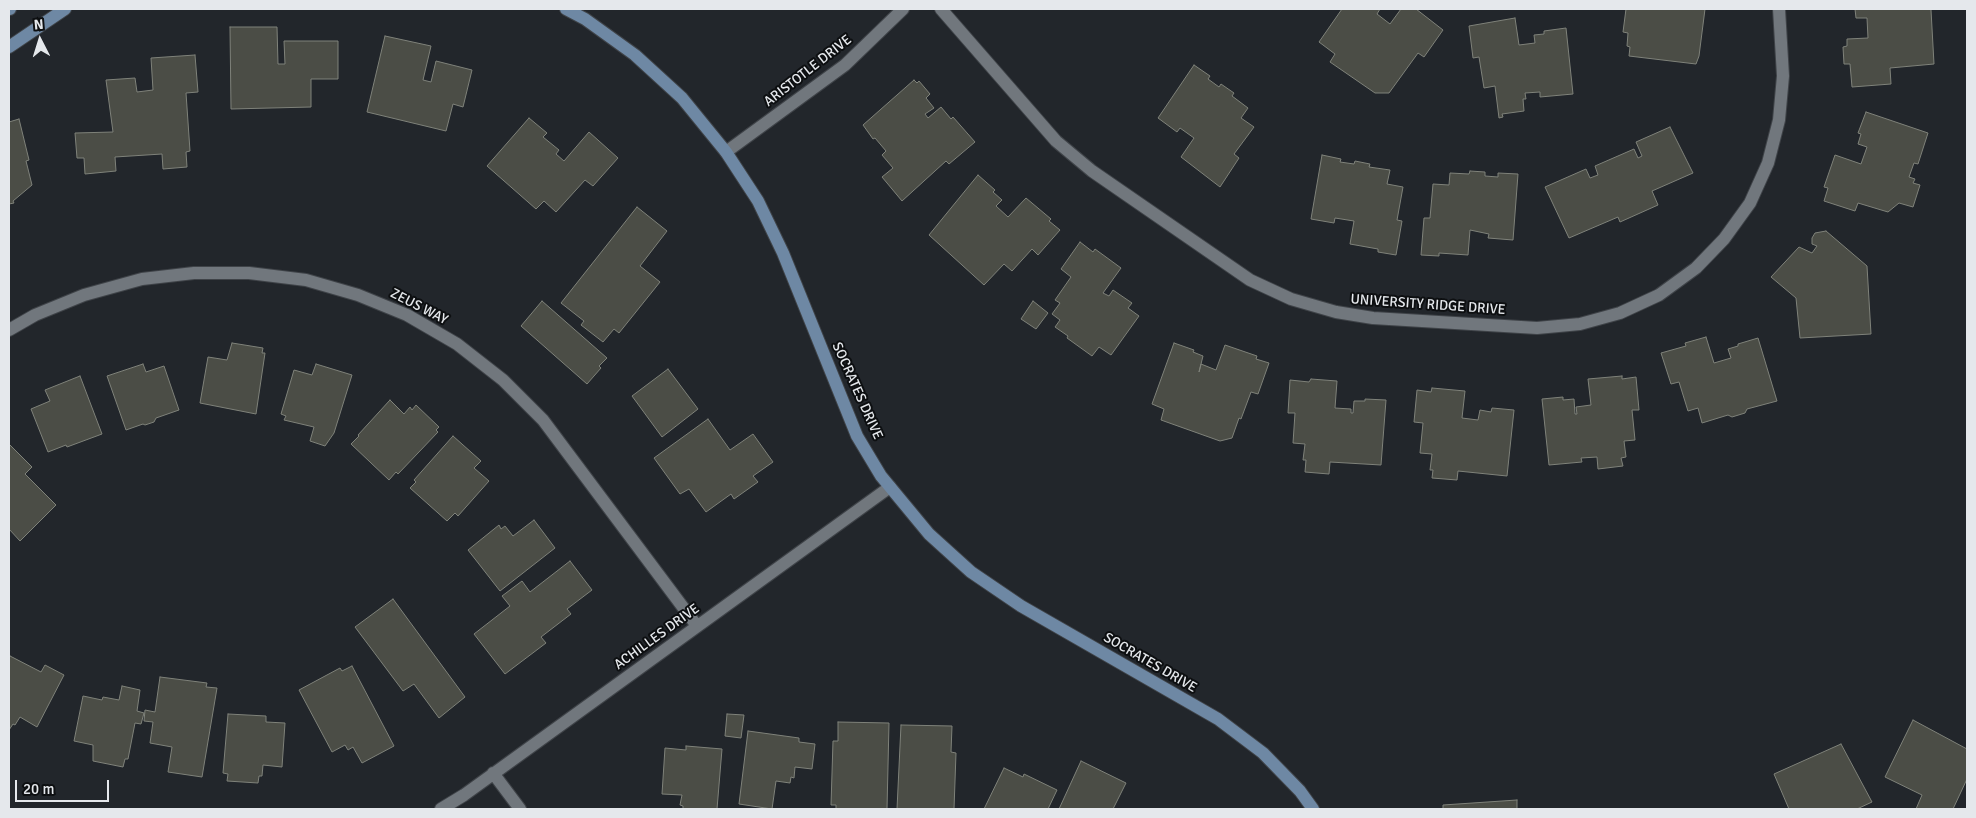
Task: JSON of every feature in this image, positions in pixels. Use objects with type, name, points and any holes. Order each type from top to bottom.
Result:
[{"type":"street","points":[[9,47],[65,9]]},
{"type":"street","name":"SOCRATES DRIVE","points":[[566,9],[585,19],[635,55],[682,98],[726,152],[758,201],[783,253],[857,436],[890,487],[929,534],[971,572],[1020,606],[1218,719],[1263,754],[1300,791],[1313,809]]},
{"type":"street","name":"ARISTOTLE DRIVE","points":[[726,152],[845,65],[903,9]]},
{"type":"street","name":"UNIVERSITY RIDGE DRIVE","points":[[941,9],[1056,141],[1092,171],[1250,280],[1291,299],[1336,312],[1372,318],[1538,328],[1580,324],[1620,313],[1659,295],[1696,268],[1724,239],[1750,203],[1764,171],[1779,120],[1783,76],[1779,9]]},
{"type":"street","name":"ZEUS WAY","points":[[9,330],[34,315],[84,295],[142,279],[194,273],[249,273],[306,280],[358,295],[407,315],[457,344],[504,380],[542,420],[698,626]]},
{"type":"street","name":"ACHILLES DRIVE","points":[[440,809],[493,773],[890,487]]},
{"type":"street","points":[[493,773],[520,809]]},
{"type":"building","points":[[1342,9],[1380,9],[1377,14],[1390,24],[1401,9],[1416,9],[1443,30],[1424,57],[1418,53],[1389,93],[1375,93],[1330,62],[1335,54],[1319,42]]},
{"type":"building","points":[[1626,9],[1705,9],[1699,56],[1696,64],[1629,56],[1630,47],[1627,46],[1628,33],[1623,32]]},
{"type":"building","points":[[1855,9],[1932,9],[1934,64],[1890,68],[1891,84],[1852,87],[1850,64],[1844,64],[1843,47],[1847,46],[1847,39],[1868,38],[1867,18],[1856,18]]},
{"type":"building","points":[[1515,18],[1519,45],[1535,43],[1534,35],[1544,34],[1544,31],[1566,28],[1573,94],[1540,97],[1540,92],[1525,93],[1526,99],[1523,99],[1524,111],[1502,114],[1503,117],[1499,118],[1495,86],[1484,88],[1479,57],[1473,58],[1469,26]]},
{"type":"building","points":[[230,27],[277,27],[278,64],[285,64],[284,41],[338,41],[338,79],[311,79],[311,107],[231,109]]},
{"type":"building","points":[[385,36],[431,46],[423,80],[431,82],[436,61],[472,70],[463,107],[453,104],[446,131],[367,112]]},
{"type":"building","points":[[195,55],[198,92],[186,93],[190,151],[186,152],[187,167],[163,169],[162,154],[115,157],[116,171],[85,174],[84,158],[77,158],[75,133],[113,132],[106,80],[135,78],[137,92],[153,90],[151,58]]},
{"type":"building","points":[[1194,65],[1210,76],[1208,79],[1219,87],[1221,84],[1234,93],[1232,96],[1248,108],[1241,118],[1254,127],[1234,154],[1239,158],[1220,187],[1181,157],[1194,138],[1180,128],[1177,132],[1158,118]]},
{"type":"building","points":[[914,80],[917,83],[919,81],[930,94],[926,98],[934,108],[925,114],[928,118],[941,107],[951,119],[953,117],[975,142],[949,164],[946,161],[902,201],[882,177],[893,168],[882,155],[886,151],[875,138],[873,139],[863,125]]},
{"type":"building","points":[[1866,112],[1928,133],[1918,164],[1914,163],[1909,177],[1915,179],[1913,183],[1920,185],[1913,207],[1899,203],[1888,212],[1858,203],[1855,211],[1824,201],[1828,188],[1824,187],[1835,155],[1861,164],[1867,147],[1858,144],[1861,134],[1858,133]]},
{"type":"building","points":[[529,118],[547,133],[543,137],[559,150],[556,154],[564,161],[589,132],[618,158],[593,186],[585,180],[556,212],[544,201],[536,209],[487,166]]},
{"type":"building","points":[[19,119],[29,160],[26,161],[32,185],[13,201],[14,203],[9,204],[9,122]]},
{"type":"building","points":[[1670,127],[1693,173],[1652,191],[1658,205],[1620,222],[1618,217],[1569,238],[1545,187],[1586,169],[1590,178],[1598,175],[1595,166],[1634,149],[1638,158],[1642,156],[1636,142]]},
{"type":"building","points":[[1322,155],[1341,159],[1340,162],[1354,164],[1355,161],[1370,164],[1369,167],[1390,170],[1387,184],[1403,187],[1397,220],[1402,221],[1396,255],[1378,252],[1378,249],[1350,244],[1354,221],[1335,218],[1334,223],[1311,219]]},
{"type":"building","points":[[1470,171],[1485,172],[1485,176],[1498,177],[1498,173],[1518,174],[1513,240],[1488,238],[1489,234],[1470,230],[1468,255],[1439,253],[1439,256],[1421,255],[1424,218],[1430,218],[1433,184],[1449,185],[1450,173],[1469,174]]},
{"type":"building","points":[[978,175],[995,190],[993,192],[1002,200],[996,206],[1008,217],[1026,198],[1051,219],[1049,221],[1060,230],[1038,255],[1032,249],[1012,271],[1004,264],[984,285],[929,235]]},
{"type":"building","points":[[637,207],[667,231],[640,266],[660,282],[619,333],[614,329],[603,342],[581,325],[584,321],[561,303]]},
{"type":"building","points":[[1826,231],[1867,266],[1871,334],[1800,338],[1796,298],[1771,277],[1799,247],[1812,253],[1817,246],[1812,244],[1812,238],[1815,233]]},
{"type":"building","points":[[1080,242],[1093,252],[1095,249],[1121,268],[1103,293],[1109,296],[1113,290],[1132,303],[1128,308],[1139,316],[1111,355],[1099,347],[1092,356],[1055,327],[1060,320],[1052,314],[1060,303],[1055,300],[1071,277],[1061,269]]},
{"type":"building","points":[[542,301],[607,358],[587,384],[521,326]]},
{"type":"building","points":[[1033,301],[1048,313],[1036,329],[1021,319]]},
{"type":"building","points":[[1706,337],[1714,363],[1731,358],[1728,349],[1758,338],[1777,401],[1747,409],[1745,413],[1732,417],[1728,415],[1702,423],[1698,408],[1688,411],[1679,382],[1671,384],[1661,353],[1686,346],[1685,343]]},
{"type":"building","points":[[232,343],[263,348],[262,353],[265,353],[256,414],[200,403],[208,357],[227,360]]},
{"type":"building","points":[[1174,343],[1194,350],[1193,352],[1203,356],[1201,364],[1216,370],[1225,345],[1257,356],[1256,359],[1269,363],[1258,394],[1251,392],[1232,438],[1220,441],[1161,420],[1164,409],[1152,404]]},
{"type":"building","points":[[143,364],[146,372],[164,366],[179,410],[156,418],[154,422],[126,430],[107,376]]},
{"type":"building","points":[[316,364],[352,375],[334,433],[325,446],[310,441],[314,427],[284,420],[286,416],[281,414],[294,370],[312,375]]},
{"type":"building","points":[[668,369],[698,409],[662,437],[632,396]]},
{"type":"building","points":[[80,376],[102,434],[48,452],[31,409],[50,401],[45,390]]},
{"type":"building","points":[[1622,376],[1622,379],[1636,377],[1639,410],[1632,410],[1635,440],[1624,441],[1626,457],[1621,458],[1623,466],[1598,469],[1597,457],[1581,458],[1582,462],[1549,465],[1542,399],[1563,397],[1563,400],[1574,399],[1575,414],[1577,414],[1576,407],[1591,405],[1588,379]]},
{"type":"building","points":[[1311,379],[1337,381],[1335,408],[1351,409],[1351,413],[1353,413],[1354,401],[1365,401],[1365,399],[1386,400],[1381,465],[1330,462],[1329,474],[1305,472],[1306,460],[1303,460],[1305,444],[1293,443],[1295,413],[1288,413],[1290,380],[1309,382]]},
{"type":"building","points":[[1432,388],[1465,391],[1462,418],[1478,420],[1480,410],[1491,412],[1492,408],[1514,410],[1507,476],[1458,471],[1457,480],[1432,478],[1433,470],[1430,470],[1432,454],[1420,453],[1423,423],[1414,422],[1417,390],[1431,392]]},
{"type":"building","points":[[390,400],[404,414],[410,407],[412,410],[416,405],[439,427],[436,430],[438,432],[398,474],[396,472],[389,480],[351,444]]},
{"type":"building","points":[[708,419],[730,450],[753,434],[773,462],[753,476],[758,482],[734,499],[731,494],[706,512],[689,489],[680,494],[654,458]]},
{"type":"building","points":[[453,436],[481,461],[474,468],[489,481],[458,516],[455,513],[447,521],[410,488],[416,482],[414,480]]},
{"type":"building","points":[[9,444],[32,467],[25,474],[56,505],[20,541],[9,529]]},
{"type":"building","points":[[534,520],[555,548],[500,591],[468,550],[499,525],[501,529],[505,526],[513,536]]},
{"type":"building","points":[[570,561],[592,590],[567,609],[571,614],[541,637],[546,643],[505,674],[474,634],[510,606],[502,596],[522,581],[530,592]]},
{"type":"building","points":[[393,599],[465,697],[439,718],[414,684],[403,691],[355,627]]},
{"type":"building","points":[[10,656],[41,672],[45,665],[64,675],[37,727],[20,717],[9,730]]},
{"type":"building","points":[[352,666],[394,746],[362,763],[353,747],[348,750],[345,745],[332,752],[299,690],[340,668],[342,671]]},
{"type":"building","points":[[160,677],[207,683],[206,687],[217,688],[202,777],[168,772],[172,747],[150,743],[153,722],[144,721],[145,710],[155,712]]},
{"type":"building","points":[[122,686],[140,690],[137,711],[144,713],[141,724],[135,723],[128,759],[125,759],[123,767],[93,761],[93,745],[74,741],[83,696],[102,700],[103,697],[119,700]]},
{"type":"building","points":[[228,714],[266,716],[266,722],[285,723],[282,767],[263,765],[262,776],[259,776],[258,783],[227,781],[228,774],[223,773]]},
{"type":"building","points":[[727,714],[744,715],[741,738],[725,736]]},
{"type":"building","points":[[1913,720],[1967,749],[1967,779],[1953,809],[1916,809],[1922,795],[1885,777]]},
{"type":"building","points":[[838,722],[889,723],[887,809],[836,809],[836,805],[831,805],[833,741],[838,741]]},
{"type":"building","points":[[901,725],[952,726],[951,752],[956,753],[954,809],[897,809]]},
{"type":"building","points":[[748,731],[799,738],[799,742],[815,744],[812,769],[795,767],[794,778],[791,777],[790,783],[776,781],[772,809],[739,804]]},
{"type":"building","points":[[1841,744],[1872,802],[1857,809],[1789,809],[1774,774]]},
{"type":"building","points":[[686,746],[722,749],[717,809],[683,809],[683,806],[680,805],[682,795],[662,794],[665,748],[686,750]]},
{"type":"building","points":[[1081,761],[1126,783],[1113,809],[1059,809]]},
{"type":"building","points":[[1004,768],[1023,777],[1024,774],[1057,790],[1048,809],[984,809]]},
{"type":"building","points":[[1517,800],[1517,809],[1443,809],[1443,805]]}]
